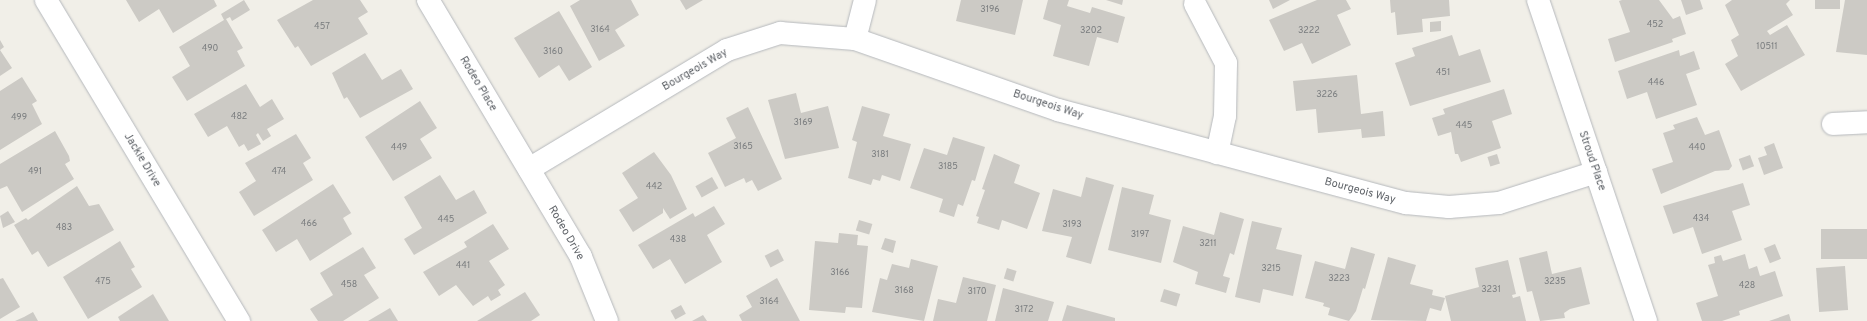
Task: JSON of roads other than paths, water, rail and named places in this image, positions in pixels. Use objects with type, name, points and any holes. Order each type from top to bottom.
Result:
[{"type":"street","name":"Jackie Drive","points":[[46,0],[239,321]]},
{"type":"street","name":"Rodeo Place","points":[[428,0],[528,168]]},
{"type":"street","points":[[855,39],[865,0]]},
{"type":"street","name":"Stroud Place","points":[[1538,0],[1646,321]]},
{"type":"street","points":[[1195,4],[1226,63],[1225,116],[1217,153]]},
{"type":"street","name":"Bourgeois Way","points":[[528,168],[727,50],[780,33],[855,39],[1058,110],[1406,203],[1450,207],[1499,203],[1596,172]]},
{"type":"street","points":[[1833,124],[1867,122]]},
{"type":"street","name":"Rodeo Drive","points":[[528,168],[581,257],[607,321]]}]
